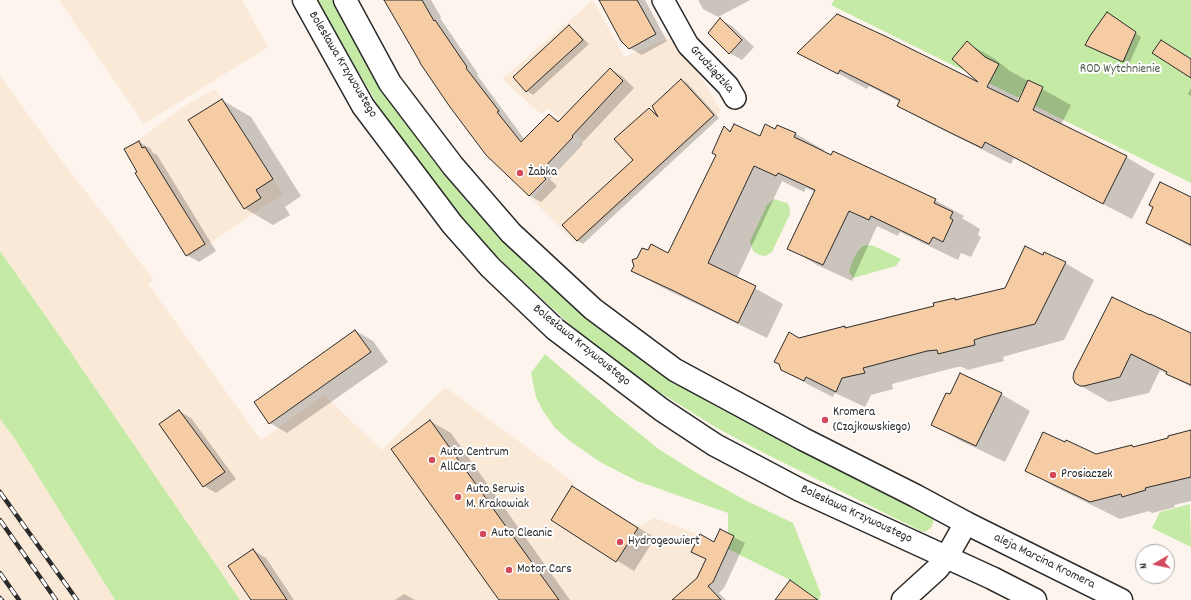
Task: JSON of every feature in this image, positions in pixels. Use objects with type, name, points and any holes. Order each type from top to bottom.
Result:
[{"type":"main road","name":"Bolesława Krzywoustego","points":[[304,0],[363,106],[452,224],[490,267],[555,329],[662,410],[715,445],[800,490],[946,558]]},
{"type":"main road","points":[[345,0],[390,83],[453,166],[511,233],[593,309],[676,370],[802,439],[916,496],[966,523],[946,558],[937,569],[903,600]]},
{"type":"main road","name":"aleja Marcina Kromera","points":[[966,523],[1121,600]]},
{"type":"main road","points":[[946,558],[992,578],[1035,600]]},
{"type":"street","name":"Grudziądzka","points":[[663,0],[688,45],[728,86],[735,98]]},
{"type":"shaded area","points":[[59,0],[242,0],[268,47],[144,124]]},
{"type":"shaded area","points":[[593,0],[624,57],[676,35],[721,111],[577,244],[532,199],[584,141],[549,109],[541,114],[502,79]]},
{"type":"shaded area","points":[[0,76],[62,161],[154,280],[148,284],[261,440],[324,395],[382,450],[444,388],[448,389],[575,483],[573,486],[638,527],[654,518],[693,532],[728,549],[713,582],[692,600],[240,600],[0,251]]},
{"type":"shaded area","points":[[215,89],[283,194],[188,258],[135,173],[137,172],[124,149],[136,142],[181,108]]},
{"type":"shaded area","points":[[0,419],[15,439],[115,600],[0,600]]},
{"type":"green space","points":[[317,0],[332,0],[377,79],[434,162],[465,199],[533,271],[597,326],[649,364],[711,404],[824,463],[930,515],[934,520],[931,528],[925,532],[921,531],[717,428],[648,385],[576,330],[494,253],[435,185],[400,139],[375,100]]},
{"type":"green space","name":"ROD Wytchnienie","points":[[834,0],[1191,0],[1191,183],[831,5]]},
{"type":"green space","points":[[774,199],[787,203],[790,214],[772,252],[765,256],[759,255],[753,251],[750,241],[767,205]]},
{"type":"green space","points":[[869,245],[901,259],[896,266],[853,278],[849,271],[853,260],[863,246]]},
{"type":"green space","points":[[0,251],[240,600],[115,600],[15,439],[0,419]]},
{"type":"green space","points":[[545,354],[615,414],[660,450],[700,475],[747,501],[793,523],[821,594],[819,600],[790,580],[728,549],[728,513],[637,481],[600,462],[570,441],[555,428],[543,411],[536,397],[531,373]]},
{"type":"green space","points":[[1190,504],[1191,547],[1152,528],[1160,512]]},
{"type":"building","points":[[384,0],[422,0],[434,21],[435,20],[467,67],[466,68],[499,111],[497,112],[521,142],[549,114],[558,122],[610,68],[623,81],[540,172],[546,179],[529,196],[486,155],[450,107],[420,63]]},
{"type":"building","points":[[599,0],[637,0],[656,34],[629,49],[621,41]]},
{"type":"building","points":[[1107,12],[1136,32],[1123,62],[1085,45]]},
{"type":"building","points":[[837,14],[978,82],[952,59],[967,41],[985,57],[999,64],[987,87],[1018,102],[1028,80],[1043,87],[1033,110],[1127,156],[1103,204],[985,142],[982,148],[897,106],[900,100],[840,70],[838,74],[797,53]]},
{"type":"building","points":[[720,18],[742,40],[729,54],[708,33]]},
{"type":"building","points":[[569,25],[583,40],[526,92],[513,77]]},
{"type":"building","points":[[1161,40],[1191,59],[1191,78],[1152,53]]},
{"type":"building","points":[[681,79],[714,115],[577,241],[562,225],[633,160],[614,139],[649,108],[658,117],[652,106]]},
{"type":"building","points":[[222,99],[273,179],[256,190],[261,198],[244,209],[188,120]]},
{"type":"building","points":[[734,124],[760,136],[765,124],[775,129],[777,125],[796,133],[794,137],[831,155],[833,151],[936,199],[934,203],[953,212],[950,218],[953,220],[943,242],[933,237],[929,244],[871,216],[869,220],[849,211],[823,265],[787,249],[815,190],[778,173],[776,176],[754,166],[708,263],[756,286],[738,323],[631,271],[634,266],[632,260],[637,258],[642,248],[648,250],[651,244],[668,253],[716,155],[712,153],[724,126],[730,132]]},
{"type":"building","points":[[139,141],[142,148],[145,147],[205,244],[186,256],[135,173],[137,172],[124,149]]},
{"type":"building","points":[[1160,182],[1191,197],[1191,245],[1146,223],[1153,207],[1149,205]]},
{"type":"building","points":[[1025,246],[1043,255],[1044,252],[1066,262],[1035,324],[974,340],[975,345],[938,354],[937,350],[927,351],[863,368],[865,373],[842,378],[836,392],[806,377],[804,381],[781,370],[779,364],[774,362],[789,332],[799,338],[934,306],[933,303],[955,298],[955,300],[1005,288]]},
{"type":"building","points":[[1112,297],[1191,333],[1191,385],[1166,374],[1167,372],[1131,354],[1120,377],[1084,386],[1080,386],[1075,383],[1073,378],[1074,372]]},
{"type":"building","points":[[355,330],[371,352],[269,424],[254,402]]},
{"type":"building","points":[[960,373],[1002,393],[976,446],[931,425],[946,393],[950,394]]},
{"type":"building","points":[[179,410],[225,472],[203,487],[159,424]]},
{"type":"building","points":[[430,420],[559,600],[499,600],[391,449]]},
{"type":"building","points":[[1191,430],[1191,477],[1145,488],[1146,490],[1122,497],[1121,494],[1090,502],[1025,471],[1043,432],[1065,442],[1066,440],[1096,454],[1132,445],[1133,447],[1168,438],[1168,436]]},
{"type":"building","points":[[572,486],[638,528],[616,562],[551,520]]},
{"type":"building","points":[[720,529],[734,536],[713,582],[708,586],[721,600],[672,600],[697,578],[706,559],[691,552],[700,534],[714,542]]},
{"type":"building","points":[[253,549],[287,600],[251,600],[228,566]]},
{"type":"building","points":[[790,580],[818,600],[775,600]]},
{"type":"railway","points":[[0,492],[77,600]]},
{"type":"railway","points":[[0,520],[56,600]]},
{"type":"railway","points":[[0,573],[19,600]]},
{"type":"place","name":"Żabka","points":[[520,173]]},
{"type":"place","name":"Kromera (Czajkowskiego)","points":[[825,420]]},
{"type":"place","name":"Auto Centrum AllCars","points":[[432,460]]},
{"type":"place","name":"Prosiaczek","points":[[1053,475]]},
{"type":"place","name":"Auto Serwis M. Krakowiak","points":[[458,497]]},
{"type":"place","name":"Auto Cleanic","points":[[483,534]]},
{"type":"place","name":"Hydrogeowiert","points":[[620,542]]},
{"type":"place","name":"Motor Cars","points":[[509,570]]}]
